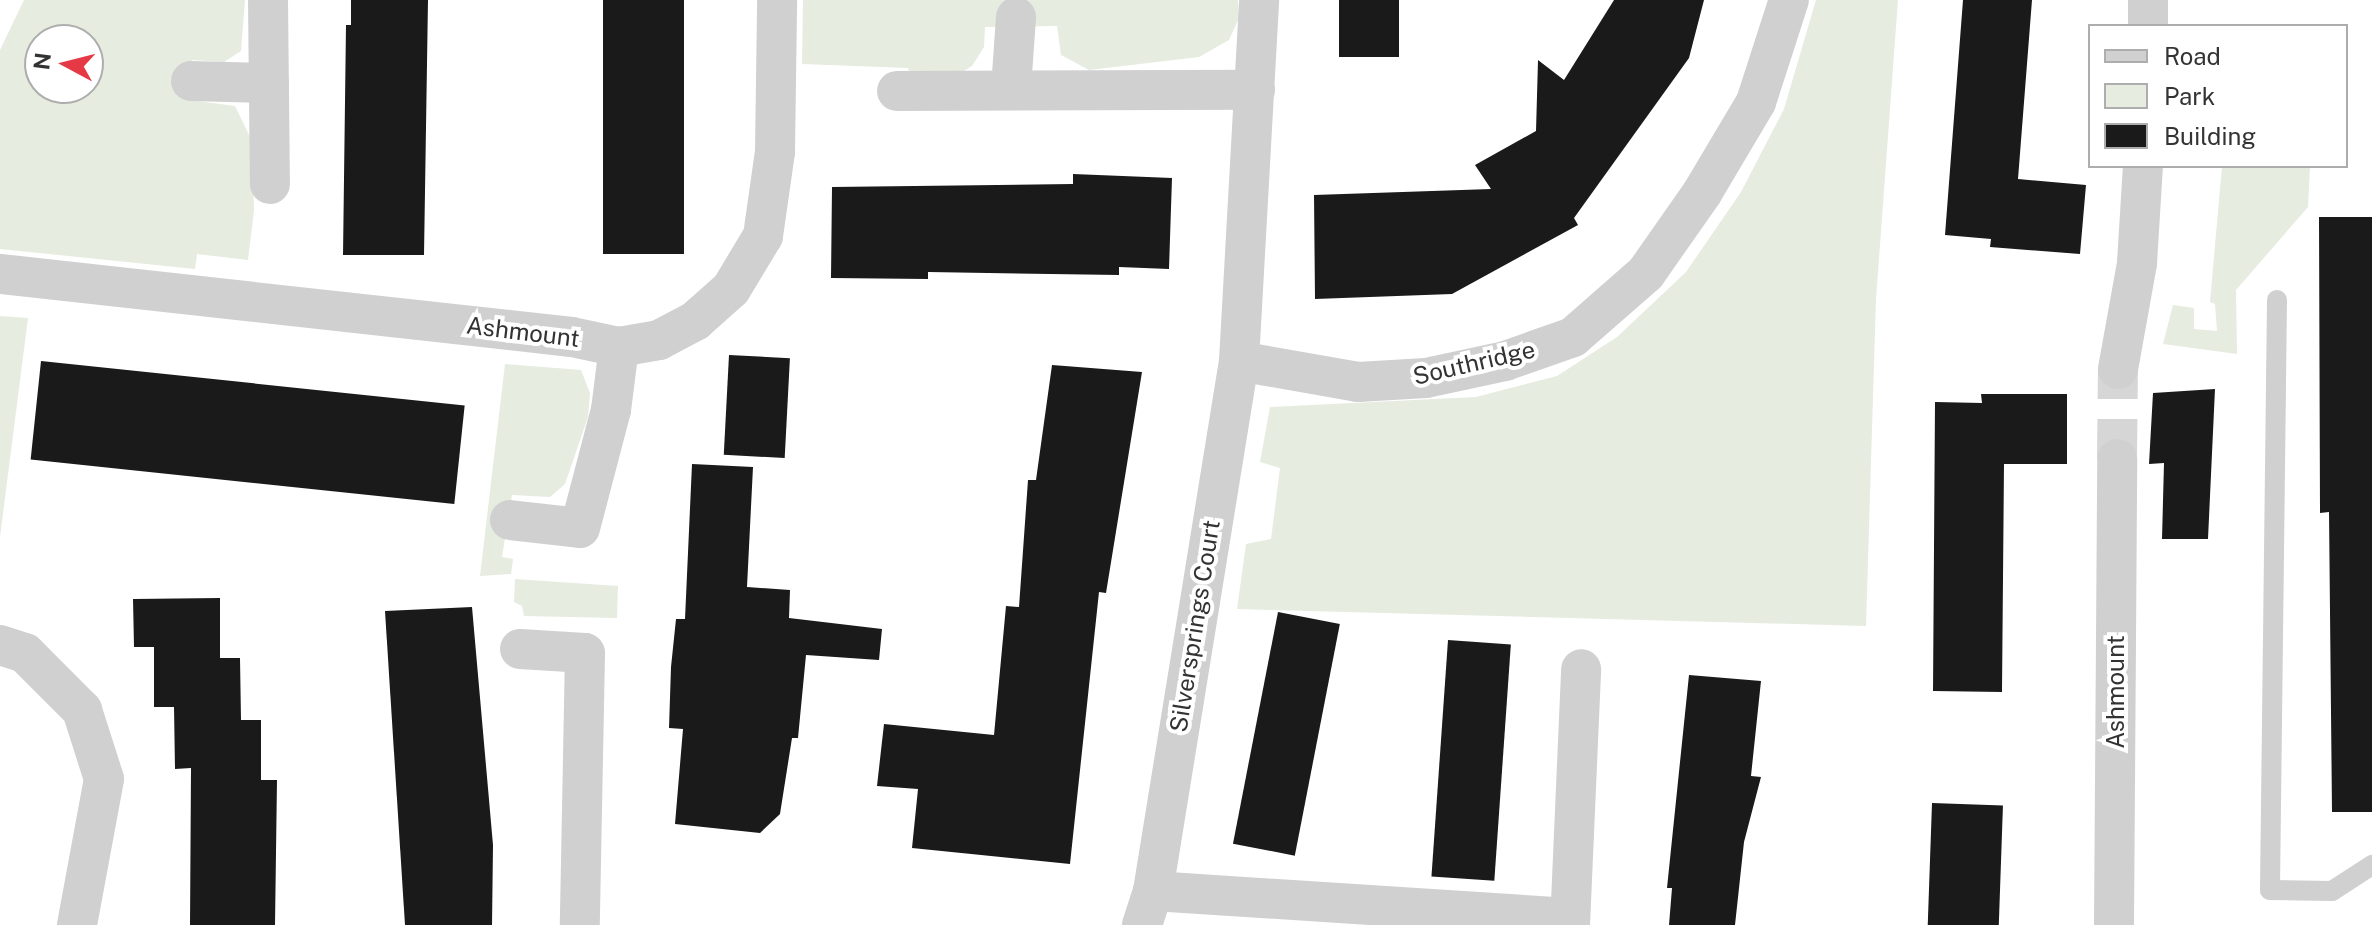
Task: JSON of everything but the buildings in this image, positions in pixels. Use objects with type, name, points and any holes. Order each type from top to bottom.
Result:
[{"type":"street","points":[[268,0],[270,184]]},
{"type":"street","name":"Ashmount","points":[[0,274],[559,335],[619,347],[659,340],[695,321],[731,289],[763,236],[775,152],[777,0]]},
{"type":"street","points":[[1239,361],[1259,0]]},
{"type":"street","name":"Southridge","points":[[1239,361],[1358,382],[1412,379],[1505,361],[1573,337],[1646,273],[1702,193],[1756,102],[1789,0]]},
{"type":"street","points":[[2148,0],[2148,24]]},
{"type":"street","points":[[1011,89],[1016,17]]},
{"type":"street","points":[[191,81],[269,83]]},
{"type":"street","points":[[897,91],[1255,90]]},
{"type":"street","points":[[2118,369],[2137,263],[2143,168]]},
{"type":"street","points":[[510,520],[580,528],[611,410],[619,347]]},
{"type":"street","name":"Silversprings Court","points":[[1239,361],[1147,908],[1570,921],[1581,669]]},
{"type":"street","name":"Ashmount","points":[[2114,925],[2117,459]]},
{"type":"street","points":[[0,645],[25,653],[82,710],[104,779],[77,925]]},
{"type":"street","points":[[520,649],[585,653],[580,925]]},
{"type":"lane","points":[[2277,300],[2270,890],[2332,891],[2372,865]]},
{"type":"green space","points":[[24,0],[245,0],[241,51],[224,62],[192,60],[190,100],[235,106],[252,141],[254,210],[248,260],[197,254],[195,269],[0,249],[0,50]]},
{"type":"green space","points":[[803,0],[1238,0],[1239,18],[1229,40],[1199,57],[1089,70],[1061,55],[1057,26],[985,27],[984,47],[972,66],[956,76],[910,75],[908,68],[802,64]]},
{"type":"green space","points":[[1816,0],[1898,0],[1876,299],[1866,626],[1237,609],[1246,544],[1271,539],[1280,468],[1260,462],[1270,407],[1476,397],[1557,376],[1617,337],[1686,272],[1741,192],[1784,109]]},
{"type":"green space","points":[[2222,168],[2310,168],[2308,207],[2236,290],[2237,354],[2163,344],[2173,305],[2194,308],[2194,329],[2217,331],[2215,304],[2210,302]]},
{"type":"green space","points":[[0,316],[28,318],[0,537]]},
{"type":"green space","points":[[505,364],[581,370],[590,393],[588,417],[565,484],[550,497],[512,495],[502,557],[513,559],[511,574],[480,576]]},
{"type":"green space","points":[[515,579],[618,586],[617,618],[524,616],[522,606],[514,602]]},
{"type":"tunnel","points":[[2117,459],[2118,369]]}]
